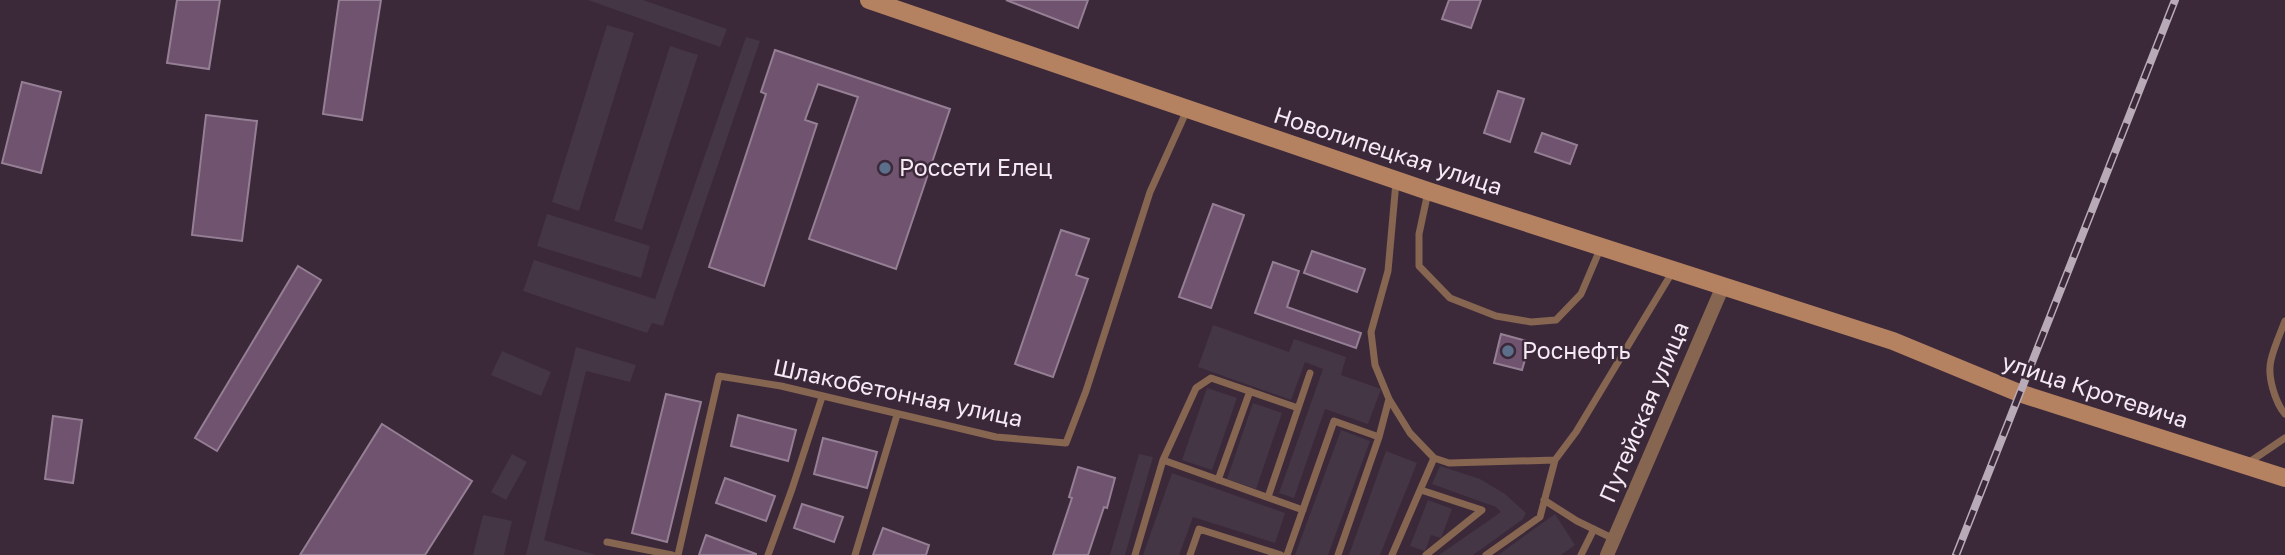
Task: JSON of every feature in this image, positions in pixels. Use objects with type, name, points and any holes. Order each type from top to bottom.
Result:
[{"type":"street","name":"Новолипецкая улица","points":[[869,0],[1428,191],[1893,341]]},
{"type":"street","name":"Путейская улица","points":[[1607,555],[1723,286]]},
{"type":"street","name":"улица Кротевича","points":[[1893,341],[1991,384],[2285,478]]},
{"type":"lane","name":"Шлакобетонная улица","points":[[678,555],[719,376],[781,386],[996,437],[1066,443],[1086,391],[1150,192],[1187,110]]},
{"type":"lane","points":[[1396,180],[1388,271],[1371,332],[1374,365],[1389,399],[1410,433],[1434,458],[1449,463],[1555,460]]},
{"type":"lane","points":[[1428,191],[1419,234],[1419,266],[1450,298],[1496,316],[1531,322],[1556,320],[1581,295],[1601,247]]},
{"type":"lane","points":[[1486,555],[1540,517],[1555,460],[1583,420],[1674,271]]},
{"type":"lane","points":[[2285,321],[2270,362],[2279,407],[2285,414]]},
{"type":"lane","points":[[1268,497],[1310,373]]},
{"type":"lane","points":[[1135,555],[1163,460],[1196,388],[1211,378],[1298,408]]},
{"type":"lane","points":[[1218,480],[1250,391]]},
{"type":"lane","points":[[768,555],[822,397]]},
{"type":"lane","points":[[1338,555],[1379,437],[1389,399]]},
{"type":"lane","points":[[855,555],[897,415]]},
{"type":"lane","points":[[1287,555],[1334,421],[1379,437]]},
{"type":"lane","points":[[2244,465],[2285,438]]},
{"type":"lane","points":[[1392,555],[1434,458]]},
{"type":"lane","points":[[1163,460],[1303,510]]},
{"type":"lane","points":[[1421,490],[1482,510],[1426,555]]},
{"type":"lane","points":[[1544,499],[1614,539]]},
{"type":"lane","points":[[1190,555],[1199,529],[1281,555]]},
{"type":"lane","points":[[1581,555],[1594,529]]},
{"type":"lane","points":[[607,542],[672,555]]},
{"type":"lane","points":[[1248,555],[1252,545]]},
{"type":"shaded area","points":[[588,0],[643,0],[727,29],[720,47]]},
{"type":"shaded area","points":[[607,25],[634,33],[579,211],[552,202]]},
{"type":"shaded area","points":[[746,37],[760,41],[663,326],[652,323],[647,333],[523,291],[534,260],[655,299]]},
{"type":"shaded area","points":[[670,46],[698,55],[642,230],[614,221]]},
{"type":"shaded area","points":[[547,214],[650,246],[641,278],[537,246]]},
{"type":"shaded area","points":[[1213,325],[1289,352],[1294,339],[1346,357],[1341,375],[1381,389],[1368,424],[1325,409],[1294,498],[1279,493],[1323,369],[1305,362],[1291,400],[1198,367]]},
{"type":"shaded area","points":[[576,347],[636,365],[630,382],[586,371],[544,540],[596,555],[526,555]]},
{"type":"shaded area","points":[[502,351],[551,372],[541,396],[491,375]]},
{"type":"shaded area","points":[[1207,388],[1237,398],[1212,470],[1182,460]]},
{"type":"shaded area","points":[[1253,403],[1282,413],[1256,489],[1227,479]]},
{"type":"shaded area","points":[[1341,430],[1370,441],[1328,555],[1295,555]]},
{"type":"shaded area","points":[[1386,451],[1417,463],[1380,555],[1349,555]]},
{"type":"shaded area","points":[[512,454],[527,462],[506,500],[491,492]]},
{"type":"shaded area","points":[[1139,454],[1153,457],[1125,555],[1110,555]]},
{"type":"shaded area","points":[[1440,466],[1480,479],[1505,494],[1526,513],[1523,519],[1473,555],[1439,555],[1501,512],[1496,507],[1432,484]]},
{"type":"shaded area","points":[[1172,473],[1285,513],[1275,543],[1193,517],[1179,555],[1143,555]]},
{"type":"shaded area","points":[[1428,500],[1452,509],[1441,538],[1431,535],[1425,551],[1410,546]]},
{"type":"shaded area","points":[[1555,514],[1575,545],[1561,555],[1498,555]]},
{"type":"shaded area","points":[[483,515],[512,521],[504,555],[473,555]]},
{"type":"building","points":[[177,0],[220,0],[209,69],[167,63]]},
{"type":"building","points":[[339,0],[381,0],[362,120],[323,114]]},
{"type":"building","points":[[1006,0],[1088,0],[1078,28]]},
{"type":"building","points":[[1449,0],[1481,0],[1471,28],[1442,19]]},
{"type":"building","points":[[775,50],[950,109],[896,269],[809,239],[858,97],[818,84],[805,120],[817,124],[764,286],[709,267],[766,94],[761,92]]},
{"type":"building","points":[[22,82],[61,92],[41,173],[2,163]]},
{"type":"building","points":[[1498,91],[1524,99],[1510,142],[1484,133]]},
{"type":"building","points":[[206,115],[257,121],[242,241],[192,235]]},
{"type":"building","points":[[1542,133],[1577,145],[1570,164],[1535,152]]},
{"type":"building","points":[[1213,204],[1244,215],[1211,308],[1179,297]]},
{"type":"building","points":[[1061,230],[1089,239],[1076,275],[1088,279],[1053,377],[1015,364]]},
{"type":"building","points":[[1312,251],[1365,269],[1357,292],[1304,273]]},
{"type":"building","points":[[1273,262],[1299,271],[1287,307],[1361,333],[1356,348],[1255,313]]},
{"type":"building","points":[[298,266],[321,280],[217,451],[195,438]]},
{"type":"building","points":[[1501,334],[1530,342],[1522,370],[1494,363]]},
{"type":"building","points":[[666,394],[701,402],[667,542],[632,533]]},
{"type":"building","points":[[738,415],[796,430],[788,461],[731,446]]},
{"type":"building","points":[[53,416],[82,420],[73,483],[45,479]]},
{"type":"building","points":[[382,424],[472,481],[425,555],[300,555]]},
{"type":"building","points":[[823,438],[877,452],[867,488],[814,474]]},
{"type":"building","points":[[1078,467],[1115,478],[1107,508],[1104,507],[1088,555],[1053,555],[1072,498],[1069,497]]},
{"type":"building","points":[[725,478],[775,496],[766,521],[716,503]]},
{"type":"building","points":[[802,504],[843,517],[834,542],[794,528]]},
{"type":"building","points":[[883,528],[929,545],[926,555],[873,555]]},
{"type":"building","points":[[706,535],[756,554],[756,555],[699,555]]},
{"type":"railway","points":[[1956,555],[2175,0]]},
{"type":"place","name":"Россети Елец","points":[[885,168]]},
{"type":"place","name":"Роснефть","points":[[1508,351]]}]
